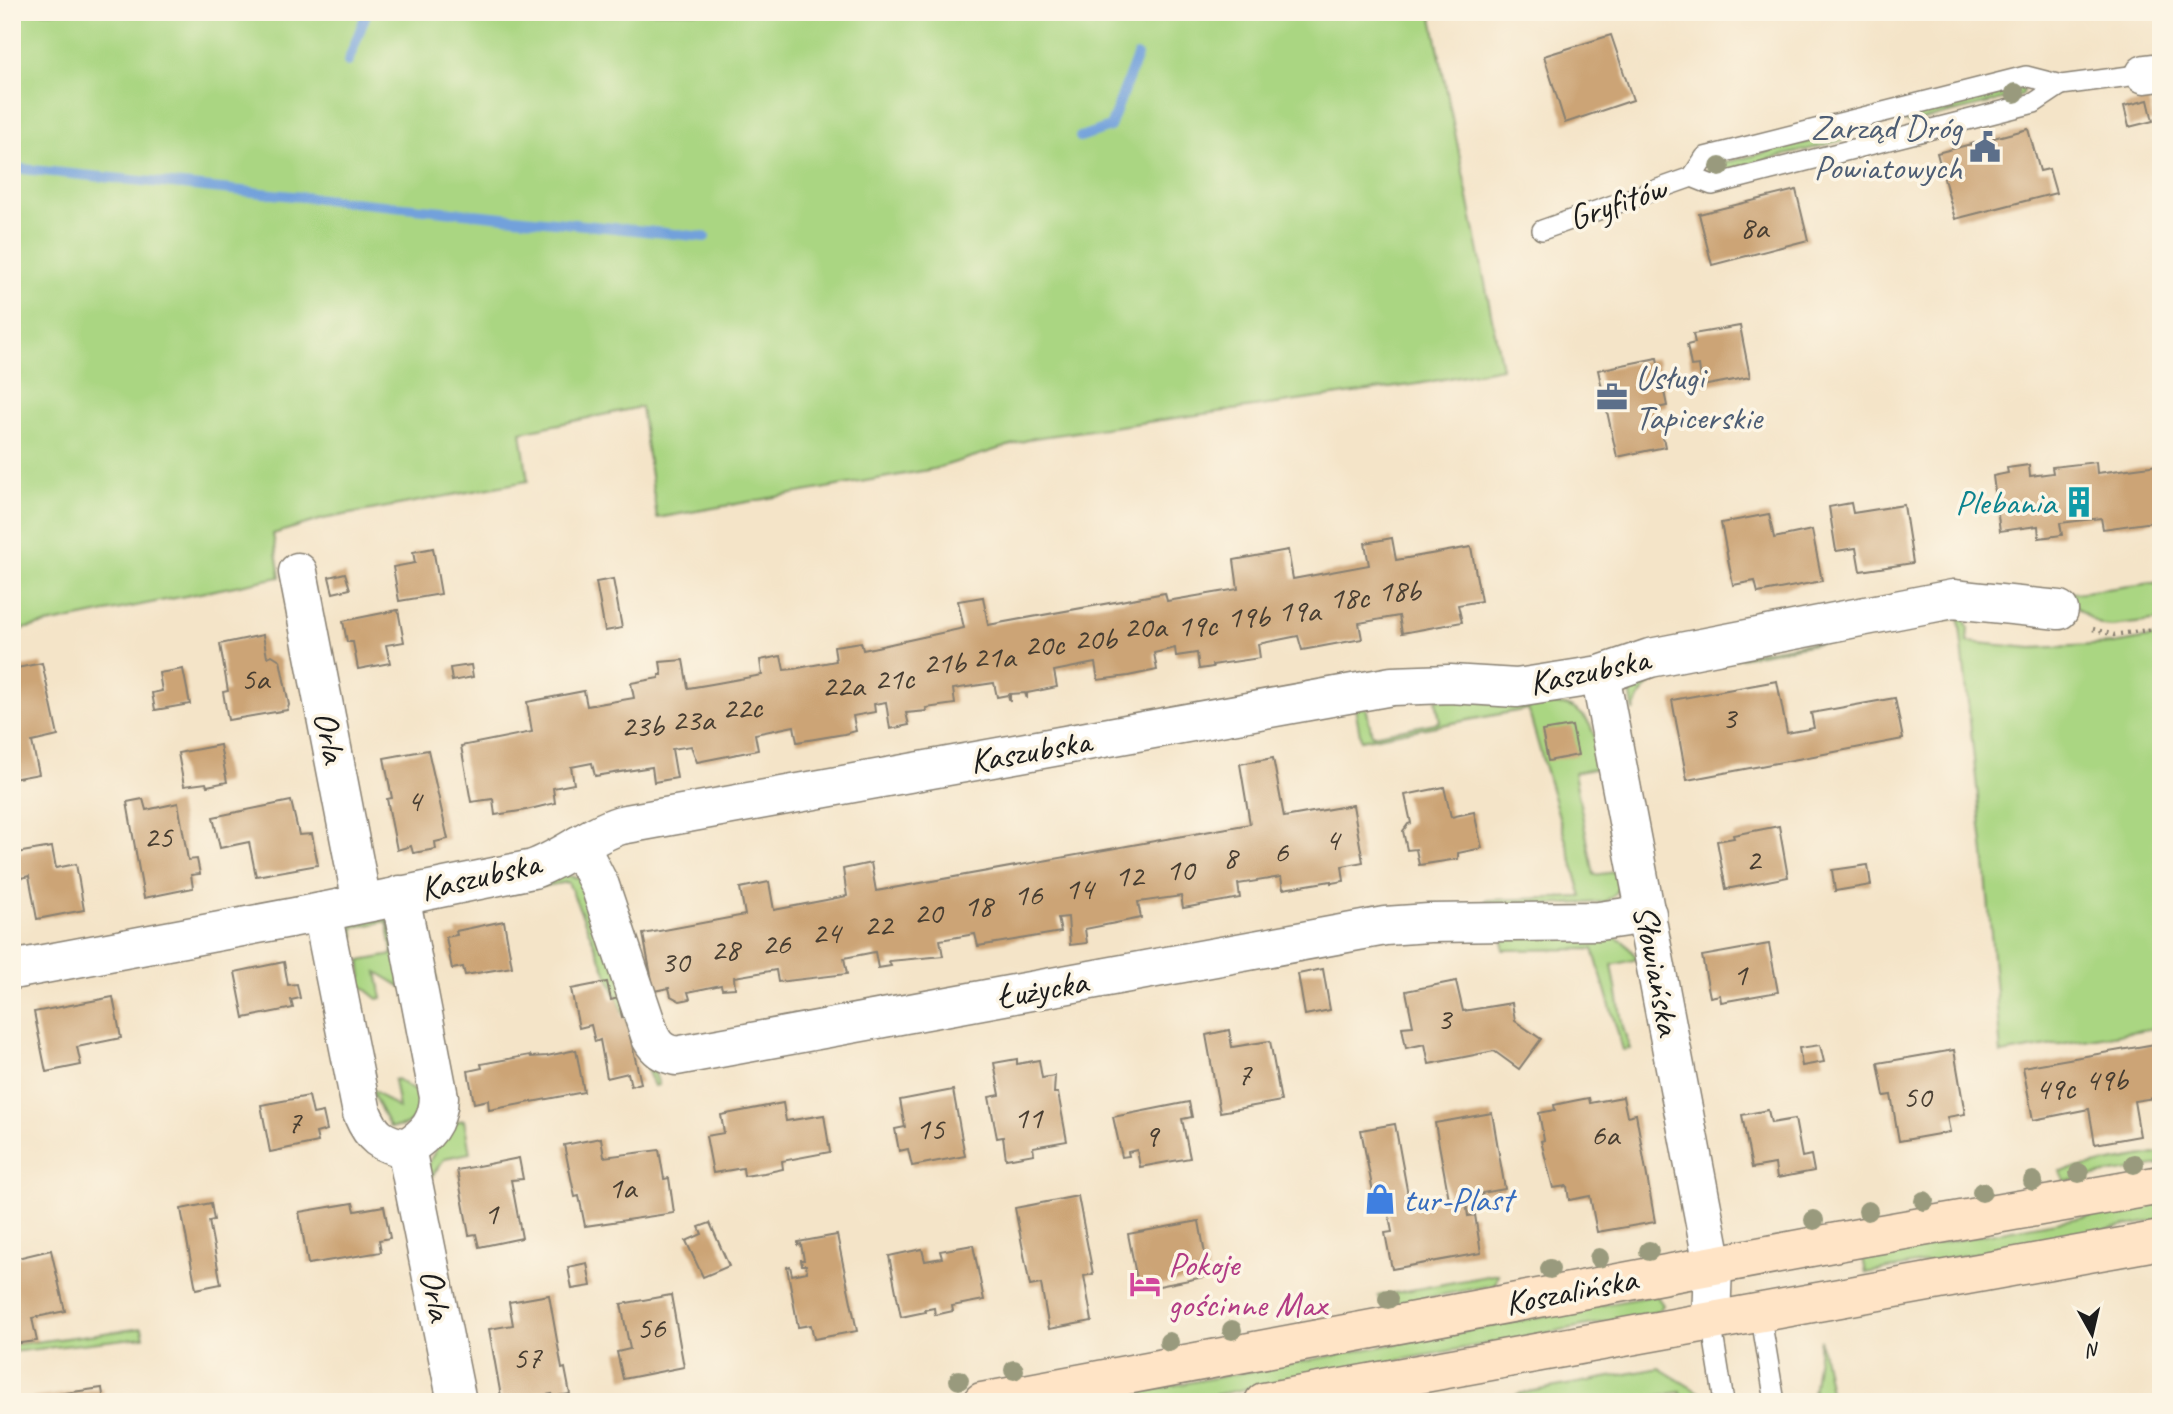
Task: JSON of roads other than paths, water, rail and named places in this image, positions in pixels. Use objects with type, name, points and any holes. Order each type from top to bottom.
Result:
[{"type":"main road","name":"Koszalińska","points":[[982,1402],[1713,1265],[2161,1185]]},
{"type":"main road","name":"Koszalińska","points":[[1264,1402],[2161,1240]]},
{"type":"street","name":"Orla","points":[[298,572],[362,903]]},
{"type":"street","name":"Kaszubska","points":[[12,970],[533,869],[602,831],[621,825],[1392,686],[1450,684],[1517,688],[1600,676],[1650,658],[1953,599],[2059,610]]},
{"type":"street","name":"Słowiańska","points":[[1600,676],[1713,1265],[1711,1321]]},
{"type":"street","name":"Łużycka","points":[[579,845],[600,886],[651,1038],[656,1048],[676,1056],[1385,926],[1599,921],[1647,914]]},
{"type":"street","points":[[322,912],[362,1113],[375,1136],[388,1145],[406,1148],[424,1136],[433,1125],[439,1110],[439,1097],[400,895]]},
{"type":"street","name":"Orla","points":[[406,1148],[457,1402]]},
{"type":"street","points":[[1713,1265],[1760,1312]]},
{"type":"lane","points":[[2061,85],[2153,73]]},
{"type":"lane","name":"Gryfitów","points":[[1542,230],[1692,177],[1705,157],[2026,76],[2061,85]]},
{"type":"lane","name":"Gryfitów","points":[[1692,177],[1712,185],[2034,103],[2061,85]]},
{"type":"lane","points":[[1874,114],[1880,143]]},
{"type":"lane","points":[[1760,1312],[1775,1402]]},
{"type":"lane","points":[[1711,1321],[1724,1402]]},
{"type":"waterway","points":[[348,62],[367,12]]},
{"type":"waterway","points":[[1151,18],[1154,12]]},
{"type":"waterway","points":[[1080,137],[1110,127],[1137,56]]},
{"type":"waterway","points":[[12,168],[705,237]]},
{"type":"place","name":"Zarząd Dróg Powiatowych","points":[[1985,147]]},
{"type":"place","name":"Usługi Tapicerskie","points":[[1612,397]]},
{"type":"place","name":"Plebania","points":[[2079,502]]},
{"type":"place","name":"tur-Plast","points":[[1380,1199]]},
{"type":"place","name":"Pokoje gościnne Max","points":[[1145,1284]]}]
